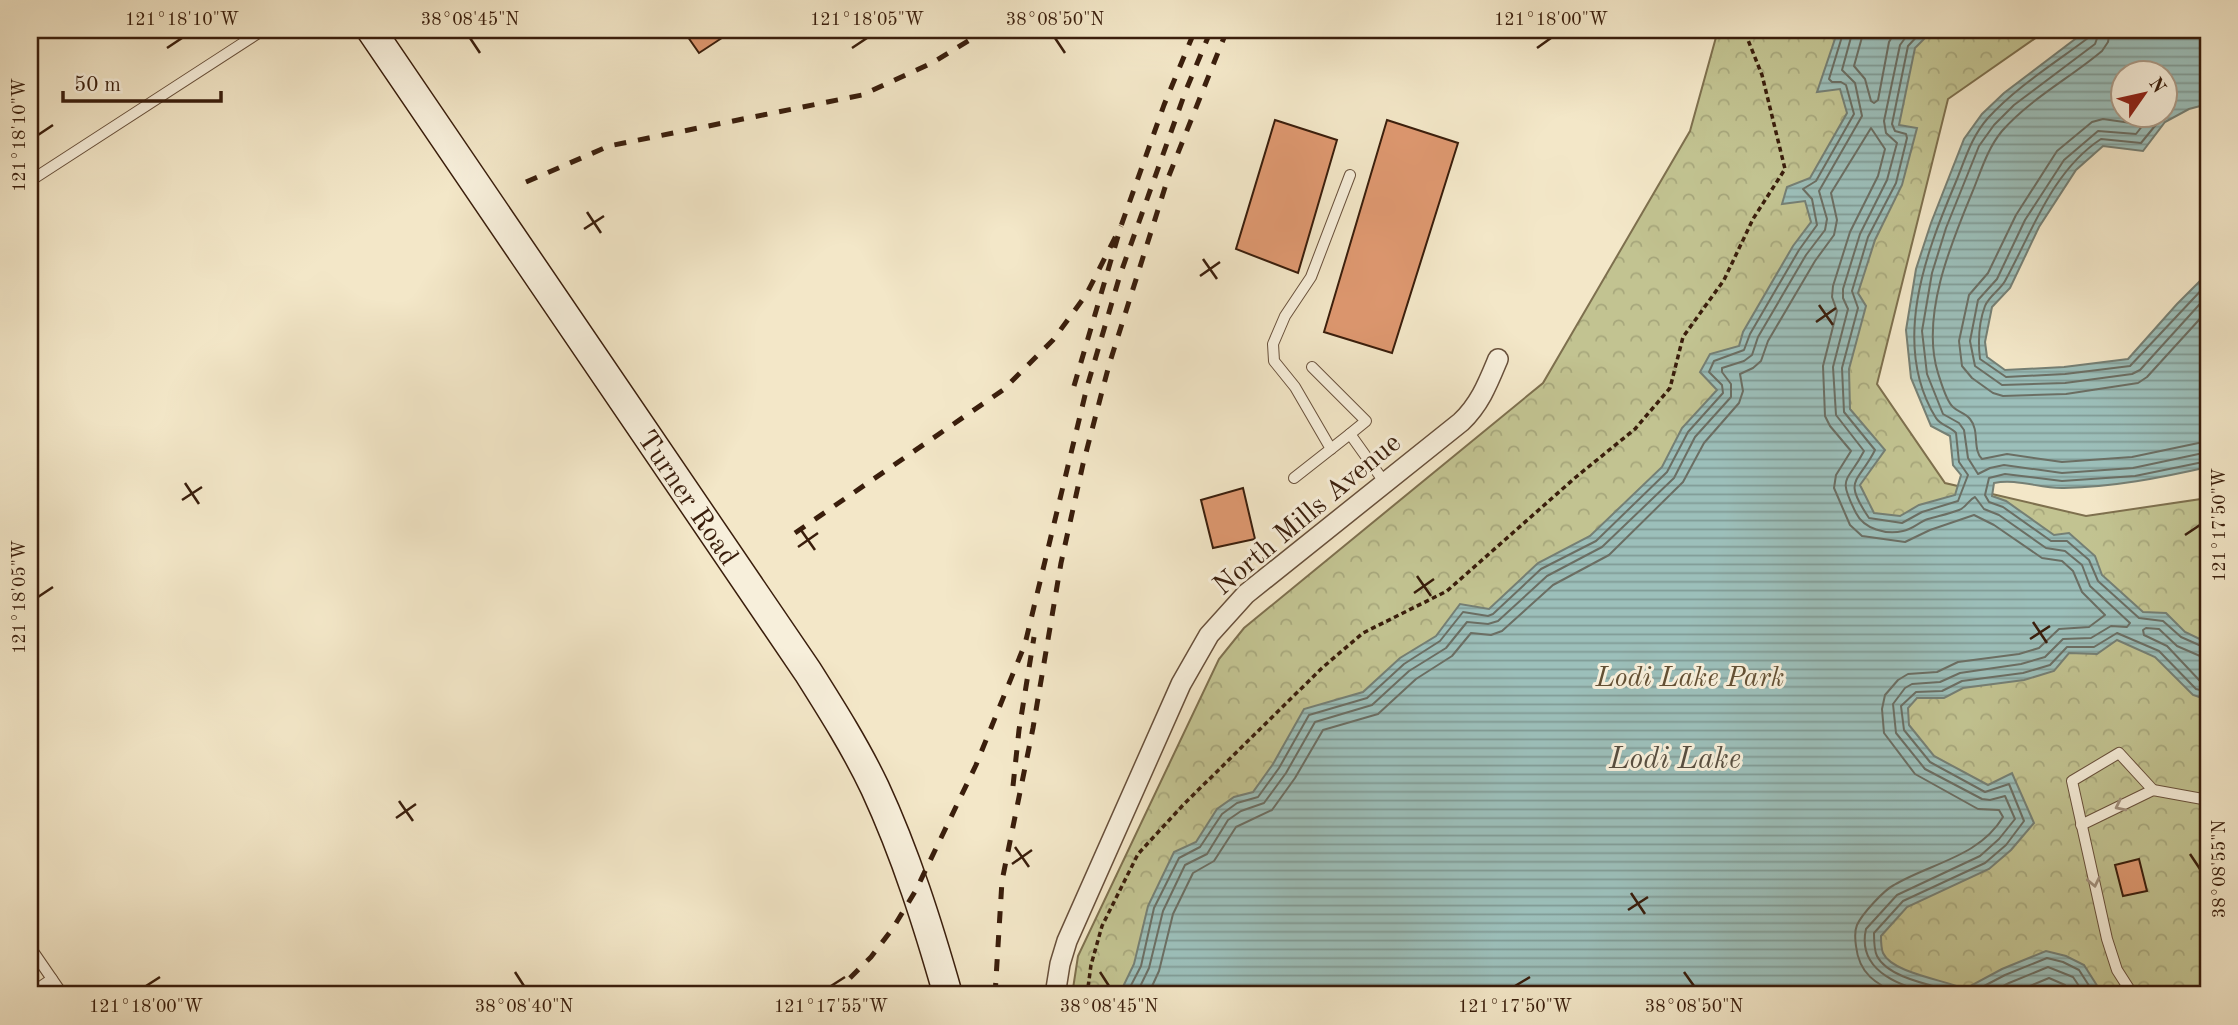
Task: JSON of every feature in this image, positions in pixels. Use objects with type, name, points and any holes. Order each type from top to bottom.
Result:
[{"type":"main road","name":"Turner Road","points":[[371,30],[800,661],[846,733],[875,788],[904,856],[948,995]]},
{"type":"street","name":"North Mills Avenue","points":[[1055,995],[1067,941],[1181,684],[1209,635],[1246,594],[1473,411],[1498,359]]},
{"type":"lane","points":[[30,181],[263,30]]},
{"type":"lane","points":[[1331,449],[1295,387],[1274,361],[1273,344],[1285,316],[1311,277],[1350,175]]},
{"type":"lane","points":[[1294,478],[1366,421],[1312,367]]},
{"type":"lane","points":[[1350,434],[1385,483]]},
{"type":"lane","points":[[2133,995],[2117,970],[2106,939],[2072,781],[2119,753],[2153,790]]},
{"type":"lane","points":[[2081,825],[2153,790],[2208,800]]},
{"type":"lane","points":[[30,947],[63,995]]},
{"type":"lane","points":[[30,994],[52,979]]},
{"type":"path","points":[[1087,995],[1091,965],[1102,926],[1138,855],[1184,804],[1322,668],[1363,634],[1447,592],[1576,477],[1635,429],[1670,388],[1683,337],[1724,280],[1753,219],[1785,169],[1762,75],[1744,30]]},
{"type":"green space","name":"Lodi Lake","points":[[1718,30],[2047,30],[1948,99],[1877,384],[1945,483],[2086,516],[2208,498],[2208,995],[1072,995],[1078,956],[1219,659],[1244,628],[1543,383],[1690,131]]},
{"type":"water","name":"Lodi Lake","points":[[1838,30],[1933,30],[1915,48],[1899,125],[1917,128],[1902,185],[1875,240],[1858,293],[1866,306],[1849,369],[1850,409],[1885,450],[1860,485],[1874,513],[1900,516],[1919,505],[1955,495],[1961,475],[1953,465],[1950,436],[1931,426],[1911,378],[1906,330],[1916,269],[1964,139],[1982,114],[2004,93],[2087,30],[2208,30],[2208,104],[2178,115],[2178,60],[2108,60],[2108,130],[2159,130],[2143,151],[2103,146],[2076,170],[2039,227],[2010,288],[1992,307],[1985,342],[1987,357],[2005,370],[2064,367],[2128,359],[2208,273],[2208,467],[2100,486],[2055,488],[2020,483],[1994,483],[1992,496],[2006,501],[2054,535],[2069,533],[2095,556],[2102,575],[2143,612],[2166,613],[2185,632],[2208,643],[2208,700],[2193,695],[2155,657],[2117,640],[2097,654],[2069,653],[2054,671],[2024,680],[1963,688],[1944,698],[1917,698],[1908,708],[1909,725],[1934,756],[1988,785],[2012,773],[2034,823],[2011,850],[1989,869],[1907,907],[1881,936],[1883,953],[1897,966],[1965,989],[2002,969],[2046,951],[2066,956],[2084,965],[2103,995],[1119,995],[1134,964],[1148,906],[1174,852],[1196,842],[1217,809],[1234,797],[1253,792],[1273,764],[1304,709],[1363,692],[1400,658],[1436,636],[1460,604],[1489,609],[1538,563],[1590,536],[1662,467],[1682,428],[1717,390],[1700,372],[1710,354],[1739,346],[1743,332],[1793,246],[1811,222],[1805,201],[1782,204],[1787,187],[1810,178],[1847,113],[1840,89],[1817,92]]},
{"type":"building","points":[[683,30],[734,30],[699,53]]},
{"type":"building","points":[[1275,120],[1337,140],[1298,273],[1236,249]]},
{"type":"building","points":[[1387,120],[1458,143],[1392,353],[1324,332]]},
{"type":"building","points":[[1243,488],[1255,539],[1213,548],[1201,500]]},
{"type":"building","points":[[2139,859],[2147,891],[2123,896],[2115,865]]},
{"type":"railway","points":[[526,182],[609,146],[862,95],[932,63],[986,30]]},
{"type":"railway","points":[[1074,386],[1121,226],[1164,105],[1195,30]]},
{"type":"railway","points":[[833,995],[871,957],[916,890],[976,765],[1025,644],[1087,387],[1120,275],[1186,90],[1211,30]]},
{"type":"railway","points":[[995,995],[1002,881],[1033,728],[1061,563],[1083,464],[1109,365],[1168,178],[1227,30]]},
{"type":"railway","points":[[795,533],[1003,390],[1053,340],[1086,295],[1121,226]]},
{"type":"railway","points":[[1013,786],[1034,637]]},
{"type":"park label","name":"Lodi Lake Park","points":[[1690,676]]}]
